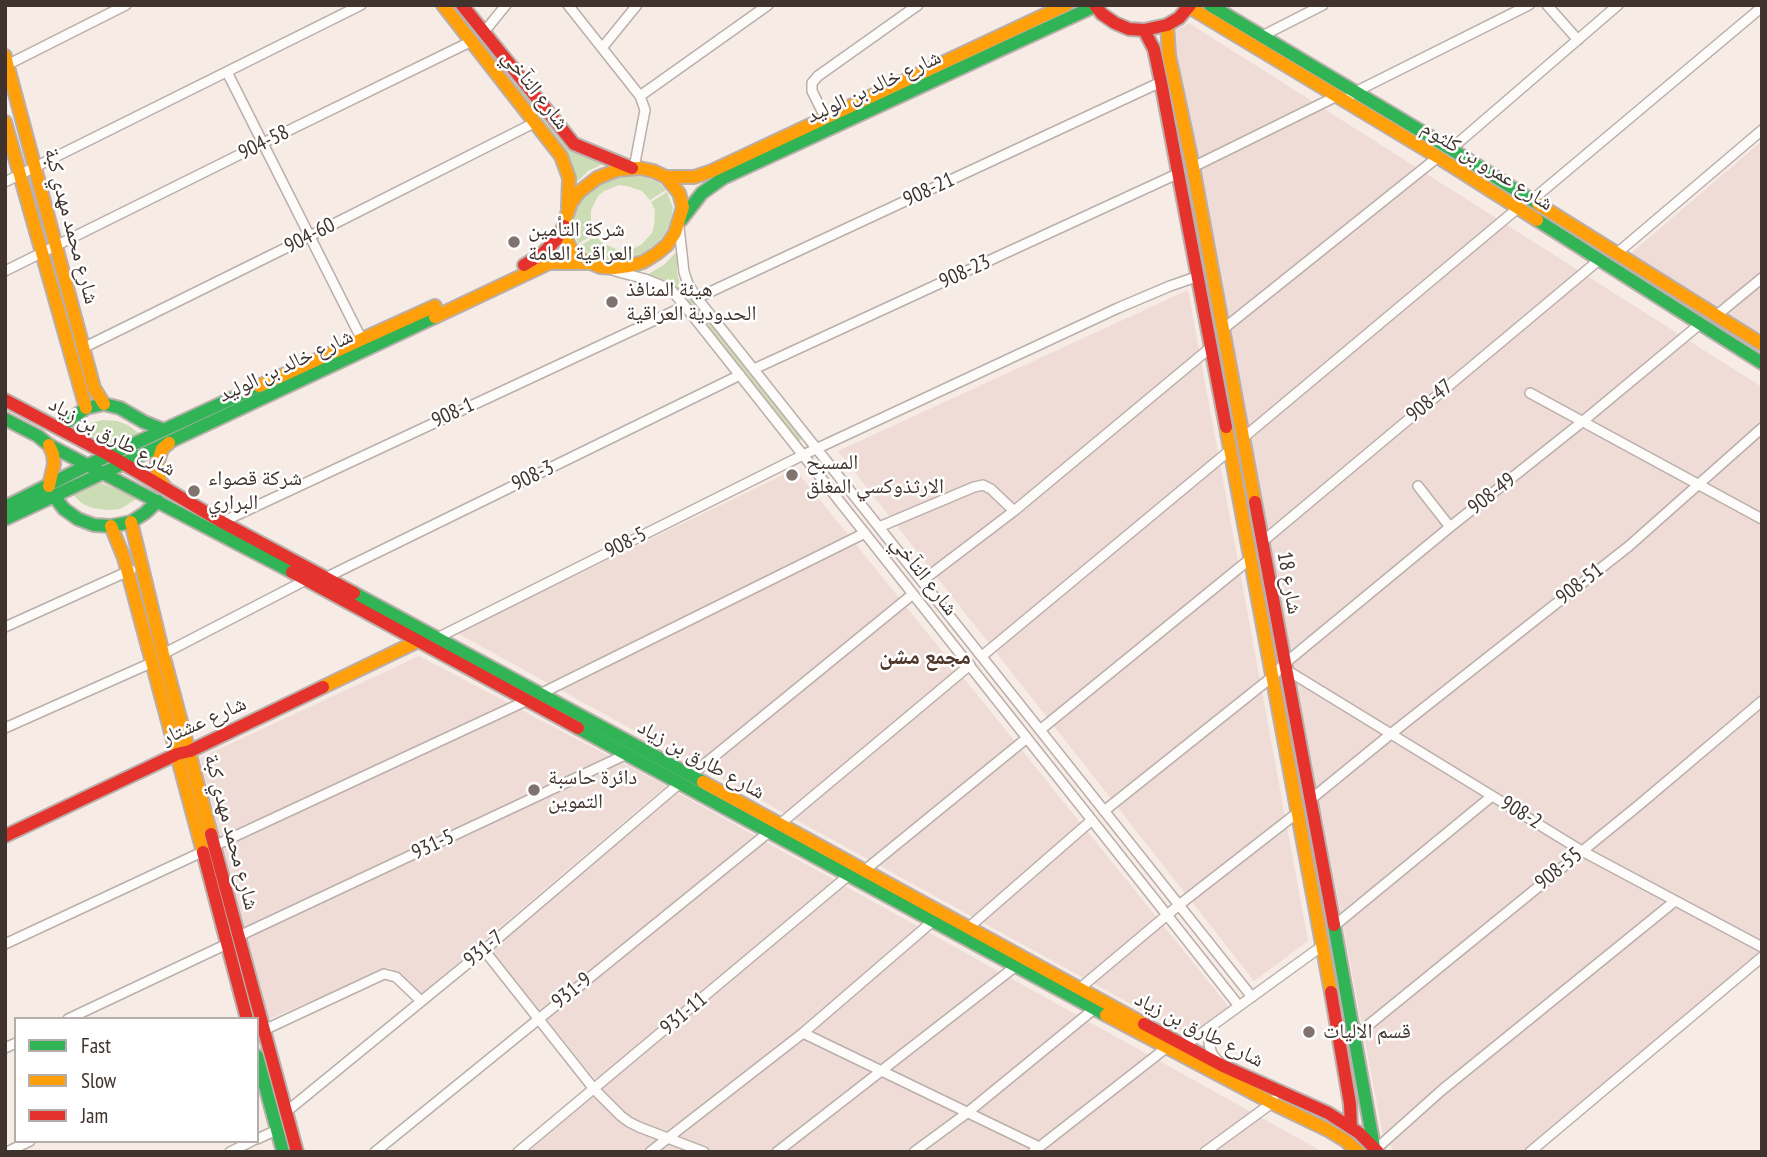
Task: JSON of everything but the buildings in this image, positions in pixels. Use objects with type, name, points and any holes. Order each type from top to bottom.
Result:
[{"type":"street","points":[[6,63],[126,5]]},
{"type":"street","points":[[5,182],[361,5]]},
{"type":"street","name":"شارع التآخي","points":[[443,5],[561,156],[566,166],[568,209]]},
{"type":"street","name":"شارع التآخي","points":[[462,5],[574,144],[633,168]]},
{"type":"street","points":[[484,32],[506,5]]},
{"type":"street","points":[[568,5],[640,96],[645,110],[633,168]]},
{"type":"street","points":[[602,48],[637,5]]},
{"type":"street","points":[[640,96],[768,5]]},
{"type":"street","points":[[825,117],[811,90],[812,83],[918,5]]},
{"type":"street","name":"شارع خالد بن الوليد","points":[[666,177],[694,177],[712,171],[1066,5]]},
{"type":"street","name":"شارع عمرو بن كلثوم","points":[[1210,5],[1357,91],[1762,344]]},
{"type":"street","points":[[1262,36],[1323,5]]},
{"type":"street","points":[[1193,167],[1341,99],[1529,5]]},
{"type":"street","points":[[1547,5],[1578,40]]},
{"type":"street","points":[[1451,149],[1618,5]]},
{"type":"street","points":[[1095,6],[1115,23],[1129,29],[1144,30],[1167,25],[1179,18],[1189,6]]},
{"type":"street","name":"شارع خالد بن الوليد","points":[[680,224],[702,193],[723,178],[1095,6]]},
{"type":"street","name":"شارع عمرو بن كلثوم","points":[[1189,6],[1438,157],[1762,363]]},
{"type":"street","points":[[1532,200],[1762,7]]},
{"type":"street","name":"شارع 18","points":[[1167,25],[1169,55],[1193,167],[1376,1149]]},
{"type":"street","name":"شارع 18","points":[[1144,30],[1154,49],[1161,82],[1335,1014],[1351,1112],[1351,1127]]},
{"type":"street","name":"904-58","points":[[5,271],[472,41]]},
{"type":"street","name":"شارع محمد مهدي كبة","points":[[6,63],[94,388],[104,404]]},
{"type":"street","points":[[499,75],[512,66]]},
{"type":"street","points":[[227,72],[362,340]]},
{"type":"street","name":"908-21","points":[[697,298],[1161,82]]},
{"type":"street","name":"شارع محمد مهدي كبة","points":[[5,122],[86,408]]},
{"type":"street","name":"904-60","points":[[83,348],[536,122]]},
{"type":"street","points":[[1616,254],[1762,130]]},
{"type":"street","points":[[1222,330],[1438,157]]},
{"type":"street","points":[[633,168],[653,171],[666,177],[679,193],[682,206],[680,224],[667,245],[649,258],[629,266],[607,268],[587,263],[571,250],[565,237],[564,226],[568,209],[579,192],[597,178],[617,170],[633,168]]},
{"type":"street","name":"908-23","points":[[754,369],[1177,174]]},
{"type":"street","points":[[982,656],[1229,451],[1244,443],[1518,208]]},
{"type":"street","name":"شارع التآخي","points":[[680,224],[684,272],[697,298],[1252,997]]},
{"type":"street","name":"شارع خالد بن الوليد","points":[[5,520],[164,430],[534,260],[556,240],[564,226]]},
{"type":"street","name":"908-47","points":[[1262,542],[1599,260]]},
{"type":"street","name":"شارع خالد بن الوليد","points":[[106,464],[170,442],[549,263],[587,263]]},
{"type":"street","name":"شارع التآخي","points":[[607,268],[660,285],[673,292],[685,306],[1239,1006]]},
{"type":"street","points":[[1196,275],[1211,270]]},
{"type":"street","name":"908-5","points":[[437,638],[817,448],[1196,275]]},
{"type":"street","points":[[1717,316],[1762,278]]},
{"type":"street","name":"908-1","points":[[222,522],[685,306]]},
{"type":"street","name":"908-49","points":[[1104,811],[1285,667],[1450,527],[1700,324]]},
{"type":"street","points":[[922,581],[1014,511],[1210,348]]},
{"type":"street","name":"908-3","points":[[325,578],[740,375]]},
{"type":"street","points":[[1530,393],[1762,519]]},
{"type":"street","name":"شارع طارق بن زياد","points":[[5,400],[59,428],[158,501],[627,754],[685,780]]},
{"type":"street","points":[[59,428],[86,408],[104,404],[120,408],[164,430]]},
{"type":"street","name":"شارع طارق بن زياد","points":[[5,419],[38,436],[49,445],[166,488],[222,522],[540,694],[685,780],[774,828],[865,870],[1184,1046],[1339,1119],[1376,1149]]},
{"type":"street","name":"908-51","points":[[1310,800],[1629,546],[1762,428]]},
{"type":"street","points":[[38,436],[106,464]]},
{"type":"street","points":[[166,488],[160,481],[157,464],[162,449],[170,442]]},
{"type":"street","points":[[49,445],[54,464],[52,491],[64,509],[78,519],[94,525],[111,526],[131,522],[158,501]]},
{"type":"street","points":[[879,527],[974,486],[983,485],[991,489],[1014,511]]},
{"type":"street","points":[[1418,486],[1450,527]]},
{"type":"street","name":"شارع خالد بن الوليد","points":[[5,507],[52,491]]},
{"type":"street","name":"شارع محمد مهدي كبة","points":[[131,522],[162,648],[202,852],[239,936],[297,1152]]},
{"type":"street","name":"شارع محمد مهدي كبة","points":[[111,526],[128,571],[151,663],[215,846],[217,883],[227,944],[246,1017]]},
{"type":"street","points":[[540,694],[865,533]]},
{"type":"street","points":[[1040,730],[1250,559]]},
{"type":"street","points":[[5,627],[141,565]]},
{"type":"street","points":[[146,645],[162,648],[306,580]]},
{"type":"street","name":"931-7","points":[[286,1112],[913,594]]},
{"type":"street","name":"شارع عشتار","points":[[5,836],[418,641]]},
{"type":"street","points":[[5,728],[151,663]]},
{"type":"street","name":"931-9","points":[[375,1152],[970,665]]},
{"type":"street","name":"908-2","points":[[1285,667],[1582,850],[1762,947]]},
{"type":"street","points":[[998,702],[1010,692]]},
{"type":"street","points":[[215,846],[528,700]]},
{"type":"street","name":"908-55","points":[[1355,1036],[1639,805],[1762,701]]},
{"type":"street","points":[[865,870],[1027,738]]},
{"type":"street","name":"931-5","points":[[239,936],[627,754]]},
{"type":"street","points":[[1334,926],[1492,796]]},
{"type":"street","points":[[1079,989],[1167,915],[1297,813]]},
{"type":"street","points":[[968,928],[1092,820]]},
{"type":"street","name":"شارع طارق بن زياد","points":[[774,828],[849,875],[1166,1048],[1337,1135],[1358,1152]]},
{"type":"street","points":[[5,944],[202,852]]},
{"type":"street","name":"931-11","points":[[518,1152],[849,875]]},
{"type":"street","points":[[1376,1149],[1442,1090],[1675,901]]},
{"type":"street","points":[[650,1152],[803,1033],[933,921]]},
{"type":"street","points":[[72,1017],[227,944]]},
{"type":"street","points":[[1184,1046],[1322,946]]},
{"type":"street","points":[[484,950],[594,1089],[629,1122],[704,1152]]},
{"type":"street","points":[[1530,1152],[1762,957]]},
{"type":"street","points":[[777,1152],[1016,966]]},
{"type":"street","points":[[264,1030],[384,974],[396,977],[421,1001]]},
{"type":"street","points":[[914,1152],[967,1113],[1094,1009]]},
{"type":"street","points":[[1335,1014],[1350,1012]]},
{"type":"street","points":[[1214,1025],[1210,1034],[1210,1049],[1223,1066]]},
{"type":"street","points":[[803,1033],[1036,1149],[1166,1048]]},
{"type":"street","points":[[259,1063],[283,1152]]},
{"type":"street","points":[[1205,1152],[1272,1103],[1279,1092]]},
{"type":"street","points":[[1339,1119],[1351,1112]]},
{"type":"street","points":[[259,1138],[277,1130]]},
{"type":"street","points":[[7,1152],[26,1143]]},
{"type":"street","points":[[230,1152],[248,1143]]},
{"type":"shaded area","points":[[1189,23],[1762,387],[1762,952],[1523,1152],[1395,1152],[1383,1136],[1173,32]]},
{"type":"shaded area","points":[[1762,141],[1762,334],[1631,253]]},
{"type":"shaded area","points":[[1188,290],[1308,941],[1254,981],[838,451]]},
{"type":"shaded area","points":[[795,469],[1229,1007],[1191,1037],[457,633]]},
{"type":"shaded area","points":[[419,656],[666,786],[421,994],[390,967],[267,1020],[200,758]]},
{"type":"shaded area","points":[[678,793],[1323,1152],[527,1152],[603,1089],[491,950]]},
{"type":"green space","points":[[520,85],[567,146],[585,157],[607,162],[588,171],[574,185],[568,157],[517,90]]},
{"type":"green space","points":[[624,176],[648,178],[666,190],[650,200],[642,191],[627,186],[619,185],[604,191],[598,196],[591,210],[594,234],[578,244],[573,228],[579,205],[601,184]]},
{"type":"green space","points":[[667,192],[673,208],[670,226],[660,240],[645,252],[628,259],[609,260],[592,256],[580,246],[596,236],[604,244],[618,250],[641,245],[652,233],[654,226],[655,210],[651,202]]},
{"type":"green space","points":[[677,251],[677,272],[683,289],[800,436],[800,441],[796,441],[679,293],[665,281],[647,275],[665,264]]},
{"type":"green space","points":[[103,420],[128,425],[142,436],[115,448],[79,430]]},
{"type":"green space","points":[[101,483],[138,498],[120,509],[108,510],[83,504],[73,495]]},
{"type":"traffic: fast","points":[[1210,5],[1538,204]]},
{"type":"traffic: fast","points":[[681,220],[702,193],[723,178],[1095,6]]},
{"type":"traffic: fast","points":[[1537,220],[1762,363]]},
{"type":"traffic: fast","points":[[5,519],[435,317]]},
{"type":"traffic: fast","points":[[5,507],[88,465],[259,386]]},
{"type":"traffic: fast","points":[[59,428],[86,408],[104,404],[120,408],[164,430]]},
{"type":"traffic: fast","points":[[5,419],[38,436],[49,445],[292,572]]},
{"type":"traffic: fast","points":[[54,496],[64,509],[78,519],[94,525],[111,526],[131,522],[158,501]]},
{"type":"traffic: fast","points":[[354,593],[703,782]]},
{"type":"traffic: fast","points":[[578,728],[1106,1015]]},
{"type":"traffic: fast","points":[[1334,925],[1374,1147]]},
{"type":"traffic: fast","points":[[259,1063],[283,1152]]},
{"type":"traffic: slow","points":[[443,5],[561,156],[569,178],[568,208]]},
{"type":"traffic: slow","points":[[666,177],[694,177],[712,171],[1066,5]]},
{"type":"traffic: slow","points":[[1189,7],[1537,220]]},
{"type":"traffic: slow","points":[[1167,25],[1169,55],[1193,167],[1255,502]]},
{"type":"traffic: slow","points":[[5,56],[94,388],[104,404]]},
{"type":"traffic: slow","points":[[5,122],[86,408]]},
{"type":"traffic: slow","points":[[639,168],[666,177],[679,193],[683,207],[675,233],[667,245],[656,254],[629,266],[600,267],[581,259],[571,249],[565,237],[564,223],[571,203],[579,192],[597,178],[617,170],[639,168]]},
{"type":"traffic: slow","points":[[1538,204],[1762,344]]},
{"type":"traffic: slow","points":[[435,317],[549,263],[587,263]]},
{"type":"traffic: slow","points":[[259,386],[435,306]]},
{"type":"traffic: slow","points":[[1226,427],[1331,992]]},
{"type":"traffic: slow","points":[[165,487],[160,481],[157,464],[162,449],[169,443]]},
{"type":"traffic: slow","points":[[49,445],[54,464],[49,486]]},
{"type":"traffic: slow","points":[[131,522],[211,834]]},
{"type":"traffic: slow","points":[[111,526],[124,558],[203,852]]},
{"type":"traffic: slow","points":[[323,687],[418,641]]},
{"type":"traffic: slow","points":[[703,782],[1144,1024]]},
{"type":"traffic: slow","points":[[1106,1015],[1328,1130],[1358,1152]]},
{"type":"traffic: jam","points":[[462,5],[574,144],[632,168]]},
{"type":"traffic: jam","points":[[1095,5],[1115,23],[1129,29],[1144,30],[1167,25],[1179,18],[1190,5]]},
{"type":"traffic: jam","points":[[1144,30],[1154,49],[1161,82],[1226,427]]},
{"type":"traffic: jam","points":[[524,265],[542,254],[556,240],[564,226]]},
{"type":"traffic: jam","points":[[5,400],[109,455],[222,522],[354,593]]},
{"type":"traffic: jam","points":[[1255,502],[1334,925]]},
{"type":"traffic: jam","points":[[292,572],[578,728]]},
{"type":"traffic: jam","points":[[5,836],[323,687]]},
{"type":"traffic: jam","points":[[211,834],[297,1152]]},
{"type":"traffic: jam","points":[[203,852],[246,1017]]},
{"type":"traffic: jam","points":[[1331,992],[1350,1104],[1351,1127]]},
{"type":"traffic: jam","points":[[1144,1024],[1223,1066],[1328,1113],[1359,1133],[1378,1152]]},
{"type":"place","name":"شركة التأمين العراقية العامة","points":[[514,242]]},
{"type":"place","name":"هيئة المنافذ الحدودية العراقية","points":[[612,302]]},
{"type":"place","name":"المسبح الارثذوكسي المغلق","points":[[792,475]]},
{"type":"place","name":"شركة قصواء البراري","points":[[194,491]]},
{"type":"place","name":"دائرة حاسبة التموين","points":[[534,790]]},
{"type":"place","name":"قسم الاليات","points":[[1309,1032]]},
{"type":"district","name":"مجمع مشن","points":[[925,657]]}]
